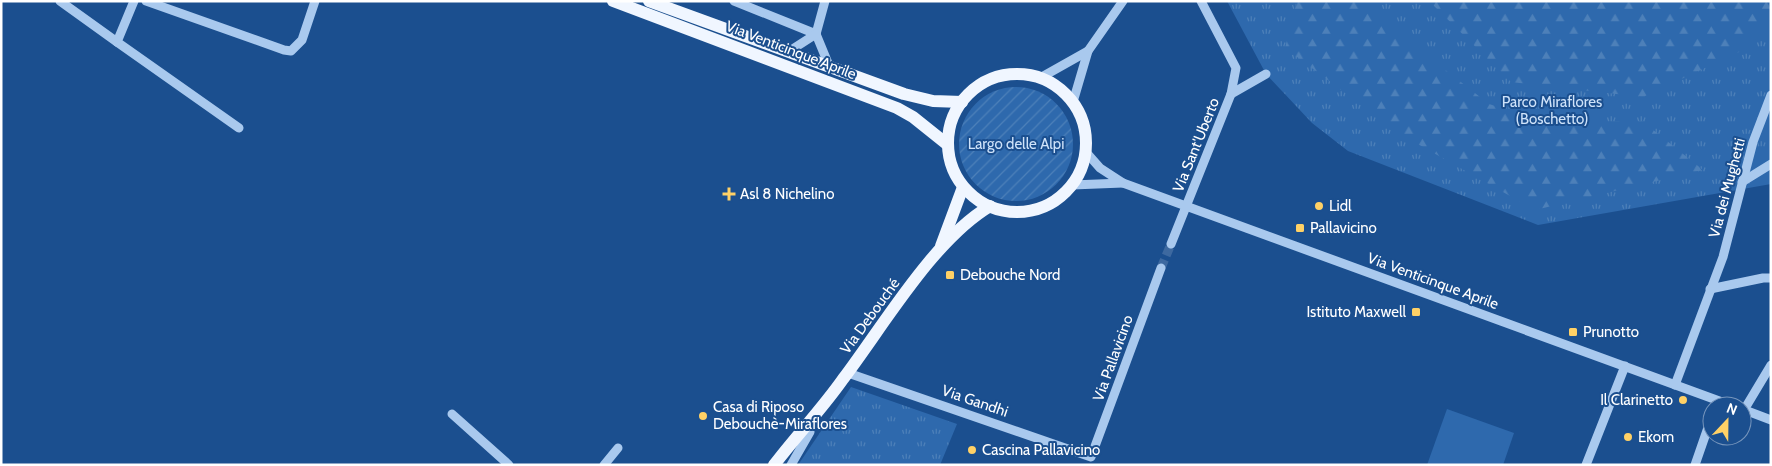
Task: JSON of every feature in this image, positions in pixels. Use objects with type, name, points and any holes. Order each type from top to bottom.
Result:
[{"type":"main road","name":"Via Venticinque Aprile","points":[[613,1],[897,108],[913,116],[948,145]]},
{"type":"main road","name":"Via Venticinque Aprile","points":[[650,1],[830,68],[920,99],[962,102]]},
{"type":"main road","points":[[1018,74],[1040,78],[1058,87],[1073,102],[1084,122],[1086,151],[1082,167],[1072,185],[1054,201],[1034,210],[1012,212],[990,206],[970,195],[963,187],[952,163],[948,145],[951,124],[962,102],[976,88],[996,77],[1018,74]]},
{"type":"main road","name":"Via Debouché","points":[[939,250],[963,187]]},
{"type":"main road","name":"Via Debouché","points":[[774,465],[827,401],[939,250],[972,217],[990,206]]},
{"type":"main road","name":"Via Debouché","points":[[784,465],[810,432],[827,401]]},
{"type":"street","points":[[60,1],[239,128]]},
{"type":"street","points":[[117,42],[134,1]]},
{"type":"street","points":[[146,1],[291,51],[302,40],[316,1]]},
{"type":"street","points":[[734,1],[816,34],[826,1]]},
{"type":"street","points":[[1073,102],[1088,51],[1123,1]]},
{"type":"street","name":"Via Sant'Uberto","points":[[1186,207],[1231,94],[1236,68],[1201,1]]},
{"type":"street","name":"Via Venticinque Aprile","points":[[788,52],[816,34],[830,68]]},
{"type":"street","points":[[1040,78],[1088,51]]},
{"type":"street","name":"Via Sant'Uberto","points":[[1231,94],[1266,74]]},
{"type":"street","name":"Via dei Mughetti","points":[[1675,384],[1723,257],[1753,142],[1771,95]]},
{"type":"street","name":"Via Venticinque Aprile","points":[[1086,151],[1100,168],[1123,183],[1675,384],[1702,397]]},
{"type":"street","points":[[1742,182],[1771,164]]},
{"type":"street","name":"Via Venticinque Aprile","points":[[1072,185],[1123,183]]},
{"type":"street","points":[[1171,244],[1186,207]]},
{"type":"street","name":"Via Pallavicino","points":[[1092,457],[1161,268]]},
{"type":"street","points":[[1710,289],[1771,278]]},
{"type":"street","points":[[1586,465],[1625,366]]},
{"type":"street","points":[[1752,396],[1771,366]]},
{"type":"street","name":"Via Gandhi","points":[[848,373],[1092,457]]},
{"type":"street","points":[[1752,413],[1771,420]]},
{"type":"street","points":[[452,414],[509,465]]},
{"type":"street","points":[[791,465],[810,432]]},
{"type":"street","points":[[1695,465],[1702,445]]},
{"type":"street","points":[[604,465],[618,448]]},
{"type":"green space","name":"Parco Miraflores (Boschetto)","points":[[1227,1],[1771,1],[1771,184],[1538,225],[1348,151],[1312,123],[1266,74]]},
{"type":"green space","points":[[1297,1],[1357,1],[1489,104],[1549,123],[1642,121],[1703,170],[1535,210],[1400,134],[1285,48]]},
{"type":"green space","points":[[1429,1],[1771,1],[1771,16],[1739,52],[1643,97],[1511,82]]},
{"type":"green space","name":"Largo delle Alpi","points":[[1016,87],[1038,92],[1056,104],[1068,122],[1073,144],[1068,166],[1056,184],[1038,196],[1016,201],[994,196],[976,184],[964,166],[959,144],[964,122],[976,104],[994,92]]},
{"type":"green space","points":[[851,387],[957,424],[940,465],[798,465]]},
{"type":"green space","points":[[1447,409],[1514,433],[1503,465],[1427,465]]},
{"type":"tunnel","points":[[1161,268],[1171,244]]},
{"type":"place","name":"Asl 8 Nichelino","points":[[729,194]]},
{"type":"place","name":"Lidl","points":[[1319,206]]},
{"type":"place","name":"Pallavicino","points":[[1300,228]]},
{"type":"place","name":"Debouche Nord","points":[[950,275]]},
{"type":"place","name":"Istituto Maxwell","points":[[1416,312]]},
{"type":"place","name":"Prunotto","points":[[1573,332]]},
{"type":"place","name":"Il Clarinetto","points":[[1683,400]]},
{"type":"place","name":"Casa di Riposo Debouchè-Miraflores","points":[[703,416]]},
{"type":"place","name":"Ekom","points":[[1628,437]]},
{"type":"place","name":"Cascina Pallavicino","points":[[972,450]]}]
